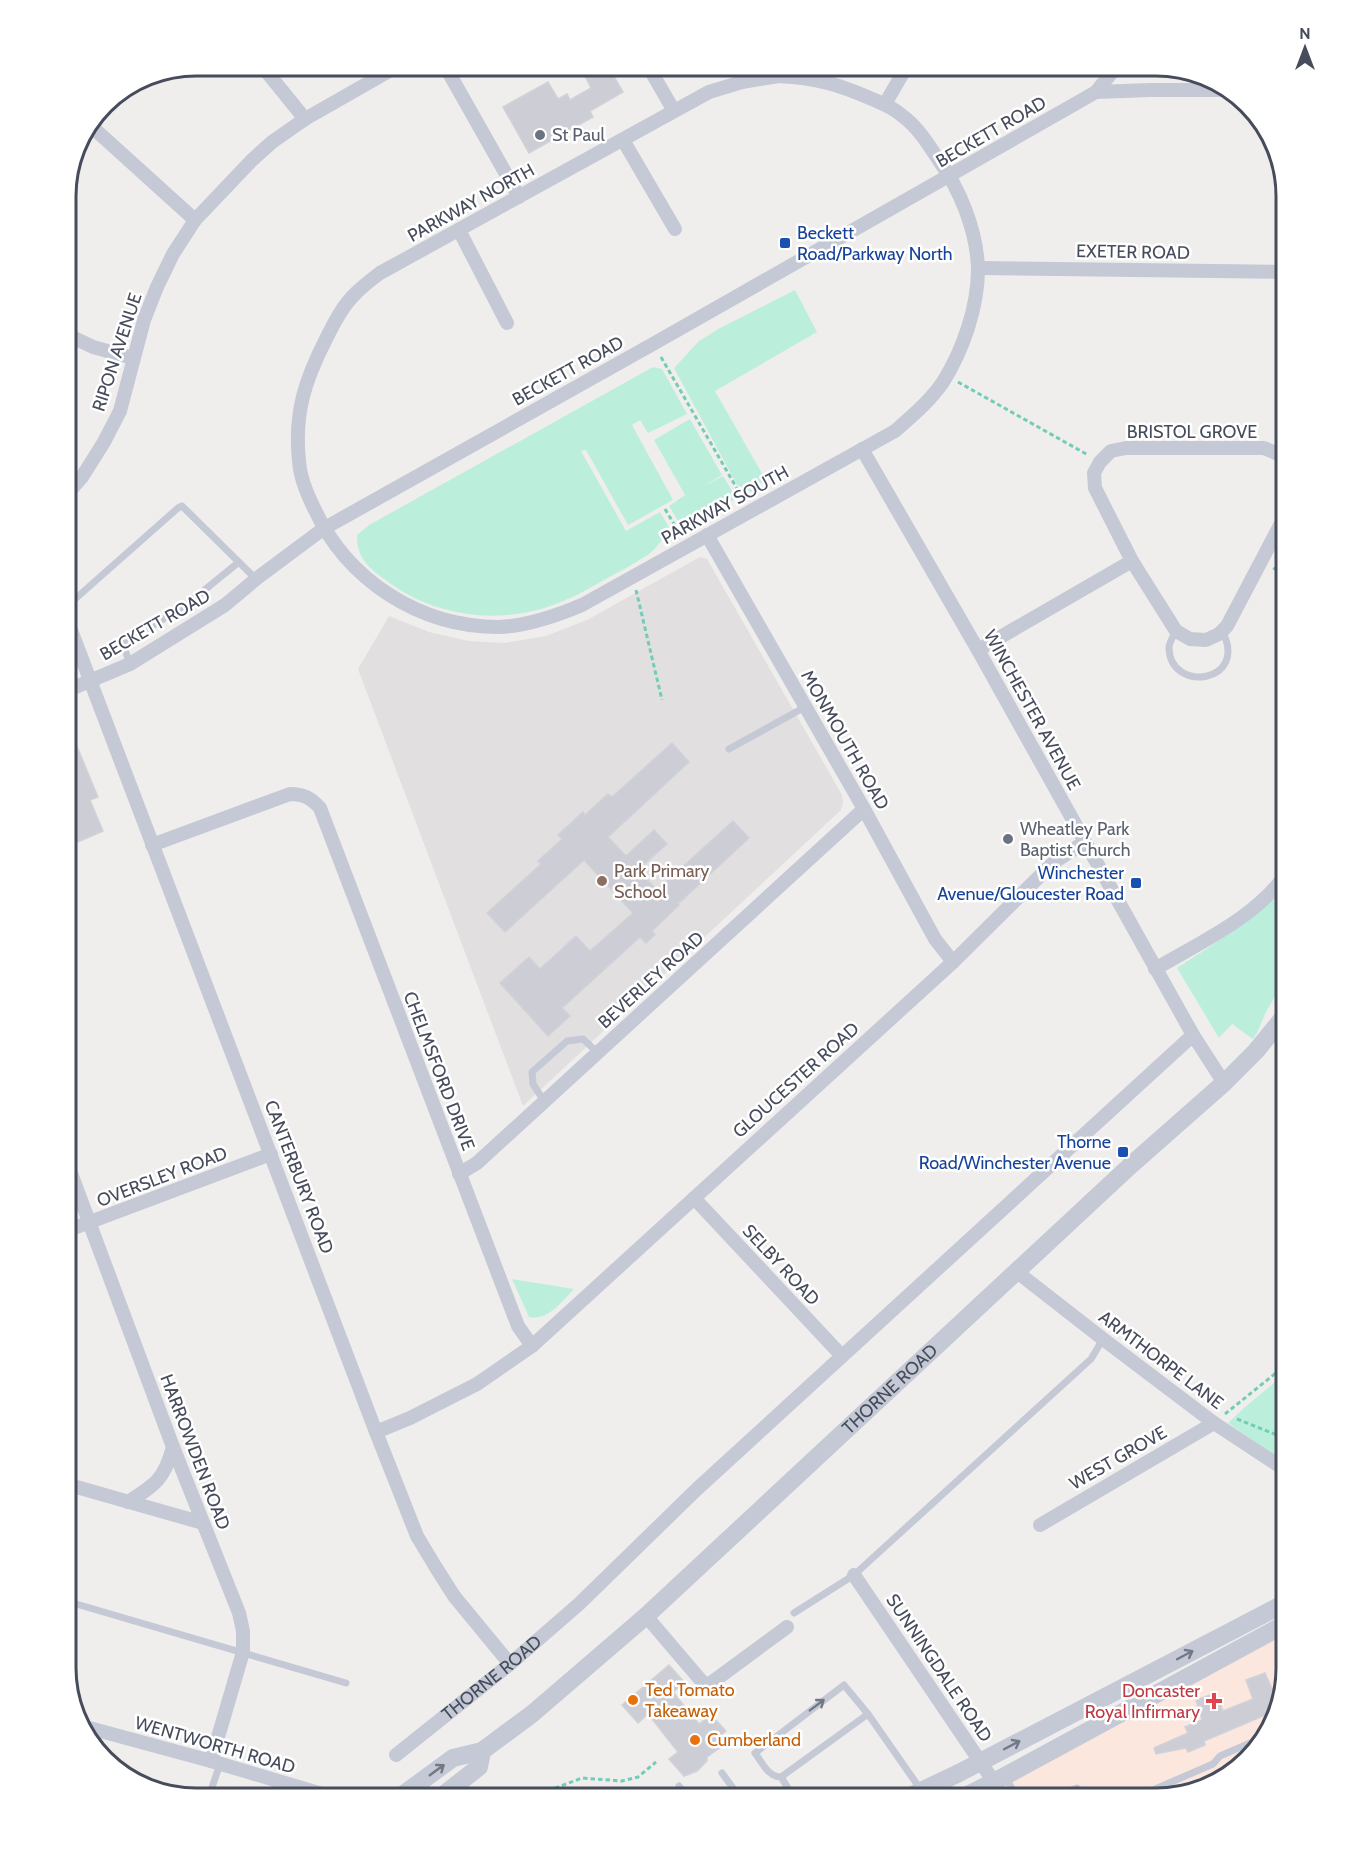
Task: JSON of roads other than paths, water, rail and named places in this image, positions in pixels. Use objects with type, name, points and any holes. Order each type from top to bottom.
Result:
[{"type":"street","points":[[271,77],[304,120]]},
{"type":"street","name":"RIPON AVENUE","points":[[77,483],[104,442],[120,411],[144,320],[173,254],[195,220],[250,161],[272,142],[304,120],[379,77]]},
{"type":"street","points":[[451,77],[519,197]]},
{"type":"street","points":[[654,77],[674,111]]},
{"type":"street","name":"PARKWAY NORTH","points":[[323,529],[307,494],[299,463],[297,430],[302,394],[311,368],[335,320],[354,294],[380,273],[709,92],[759,77]]},
{"type":"street","name":"PARKWAY NORTH","points":[[806,77],[834,83],[899,112],[917,128],[950,176]]},
{"type":"street","points":[[885,104],[901,77]]},
{"type":"street","name":"BECKETT ROAD","points":[[77,687],[130,664],[225,604],[323,529],[950,176],[1095,92],[1108,77]]},
{"type":"street","name":"BECKETT ROAD","points":[[1095,92],[1212,90]]},
{"type":"street","points":[[96,131],[195,220]]},
{"type":"street","points":[[623,140],[675,229]]},
{"type":"street","name":"PARKWAY SOUTH","points":[[323,529],[359,573],[384,592],[435,618],[475,626],[501,627],[527,623],[556,616],[582,605],[895,431],[917,413],[942,383],[957,355],[969,323],[978,268],[972,230],[964,204],[950,176]]},
{"type":"street","points":[[459,230],[507,323]]},
{"type":"street","name":"EXETER ROAD","points":[[978,268],[1276,272]]},
{"type":"street","points":[[77,339],[93,347],[133,358]]},
{"type":"street","name":"BRISTOL GROVE","points":[[1132,561],[1095,488],[1094,473],[1100,462],[1112,452],[1126,448],[1264,448],[1276,453]]},
{"type":"street","name":"WINCHESTER AVENUE","points":[[862,449],[978,650],[1155,969],[1224,1083]]},
{"type":"street","points":[[978,650],[1132,561],[1176,631],[1190,639],[1206,640],[1227,626],[1276,533]]},
{"type":"street","name":"MONMOUTH ROAD","points":[[707,535],[864,809],[935,939],[952,962]]},
{"type":"street","name":"CANTERBURY ROAD","points":[[77,645],[417,1536],[454,1596],[510,1664]]},
{"type":"street","name":"CHELMSFORD DRIVE","points":[[152,845],[290,794],[302,794],[313,800],[320,808],[518,1326],[532,1346]]},
{"type":"street","name":"BEVERLEY ROAD","points":[[459,1174],[477,1163],[864,809]]},
{"type":"street","name":"GLOUCESTER ROAD","points":[[532,1346],[952,962],[1054,862],[1085,842]]},
{"type":"street","points":[[1155,969],[1245,915],[1276,886]]},
{"type":"street","name":"THORNE ROAD","points":[[412,1788],[453,1758],[482,1751],[532,1714],[646,1616],[1131,1165],[1224,1083],[1276,1029]]},
{"type":"street","name":"THORNE ROAD","points":[[396,1755],[510,1664],[579,1604],[697,1489],[1193,1035]]},
{"type":"street","name":"OVERSLEY ROAD","points":[[76,1228],[271,1154]]},
{"type":"street","name":"HARROWDEN ROAD","points":[[76,1188],[173,1447],[239,1613],[243,1631],[243,1652],[216,1762]]},
{"type":"street","name":"SELBY ROAD","points":[[693,1197],[842,1356]]},
{"type":"street","name":"ARMTHORPE LANE","points":[[1017,1272],[1103,1340],[1219,1418],[1276,1462]]},
{"type":"street","points":[[376,1431],[410,1418],[477,1384],[532,1346]]},
{"type":"street","name":"WEST GROVE","points":[[1040,1525],[1219,1418]]},
{"type":"street","points":[[128,1502],[153,1486],[162,1476],[173,1447]]},
{"type":"street","points":[[76,1488],[203,1523]]},
{"type":"street","name":"SUNNINGDALE ROAD","points":[[854,1575],[980,1762],[1000,1779]]},
{"type":"street","points":[[646,1616],[704,1684],[711,1683],[787,1627]]},
{"type":"street","points":[[933,1788],[980,1762],[1276,1622]]},
{"type":"street","points":[[982,1788],[1276,1622]]},
{"type":"street","name":"WENTWORTH ROAD","points":[[94,1729],[302,1788]]},
{"type":"street","name":"THORNE ROAD","points":[[452,1788],[480,1767],[482,1751]]},
{"type":"lane","points":[[77,598],[182,506],[256,579]]},
{"type":"lane","points":[[130,664],[125,650],[126,642],[186,605],[239,562]]},
{"type":"lane","points":[[1176,631],[1169,647],[1173,663],[1182,673],[1196,678],[1216,673],[1223,666],[1228,650],[1222,631]]},
{"type":"lane","points":[[729,749],[805,707]]},
{"type":"lane","points":[[544,1101],[533,1084],[532,1072],[567,1041],[583,1039],[598,1053]]},
{"type":"lane","points":[[794,1613],[854,1575],[1090,1359],[1103,1340]]},
{"type":"lane","points":[[76,1604],[346,1683]]},
{"type":"lane","points":[[868,1714],[781,1777],[771,1774],[755,1753],[844,1685],[868,1714],[916,1788]]},
{"type":"lane","points":[[1158,1788],[1213,1764],[1220,1756],[1252,1742]]},
{"type":"lane","points":[[210,1788],[216,1762]]},
{"type":"lane","points":[[722,1773],[733,1788]]},
{"type":"lane","points":[[781,1777],[788,1788]]},
{"type":"lane","points":[[1000,1779],[1008,1788]]},
{"type":"place","name":"St Paul","points":[[540,135]]},
{"type":"place","name":"Beckett Road/Parkway North","points":[[785,243]]},
{"type":"place","name":"Wheatley Park Baptist Church","points":[[1008,839]]},
{"type":"place","name":"Park Primary School","points":[[602,881]]},
{"type":"place","name":"Winchester Avenue/Gloucester Road","points":[[1136,883]]},
{"type":"place","name":"Thorne Road/Winchester Avenue","points":[[1123,1152]]},
{"type":"place","name":"Ted Tomato Takeaway","points":[[633,1700]]},
{"type":"place","name":"Doncaster Royal Infirmary","points":[[1214,1701]]},
{"type":"place","name":"Cumberland","points":[[695,1740]]}]
